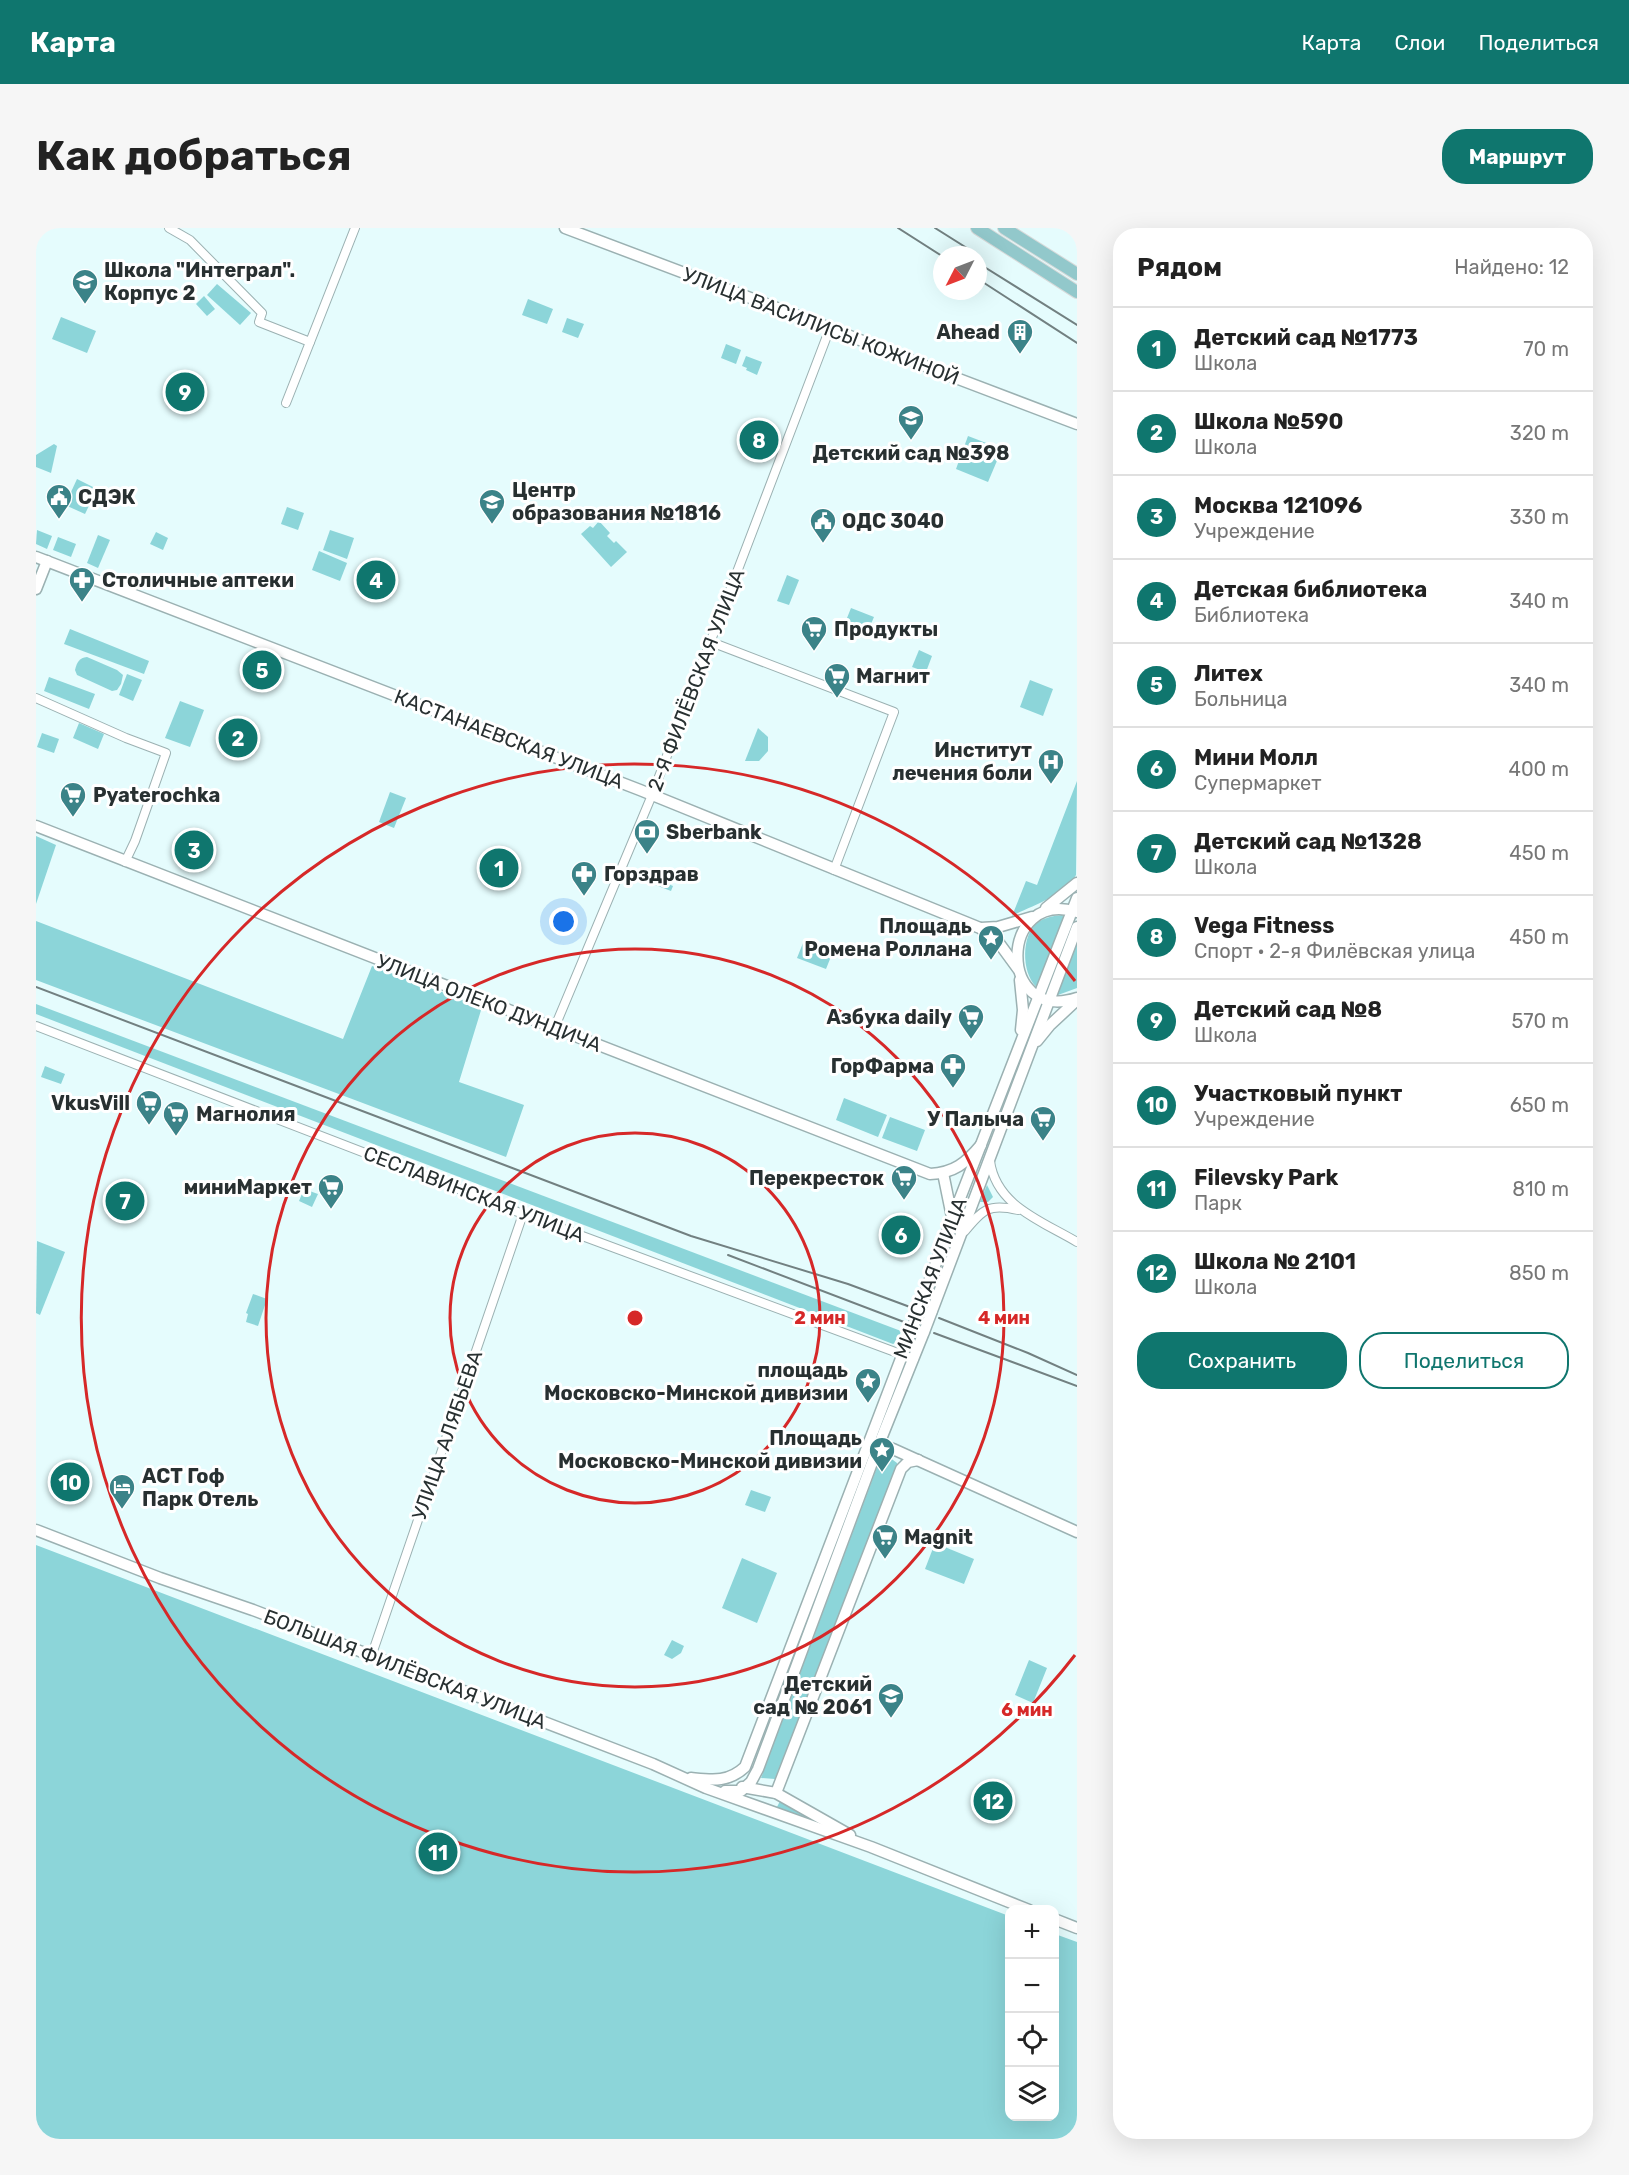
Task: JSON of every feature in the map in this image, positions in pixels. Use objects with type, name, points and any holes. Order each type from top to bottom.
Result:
[{"type":"main road","points":[[977,228],[1077,292]]},
{"type":"main road","points":[[1004,228],[1077,274]]},
{"type":"street","points":[[169,228],[190,240],[262,313],[259,322],[309,342]]},
{"type":"street","points":[[286,403],[355,228]]},
{"type":"street","name":"УЛИЦА ВАСИЛИСЫ КОЖИНОЙ","points":[[565,228],[1077,424]]},
{"type":"street","name":"2-Я ФИЛЁВСКАЯ УЛИЦА","points":[[554,1029],[652,795],[830,328]]},
{"type":"street","name":"КАСТАНАЕВСКАЯ УЛИЦА","points":[[36,556],[652,795],[980,928],[999,943],[1019,971],[1027,987],[1044,999]]},
{"type":"street","points":[[36,589],[47,561]]},
{"type":"street","points":[[711,642],[894,712],[834,870]]},
{"type":"street","points":[[36,698],[166,753],[135,841],[125,862]]},
{"type":"street","name":"УЛИЦА ОЛЕКО ДУНДИЧА","points":[[36,826],[930,1174],[943,1173]]},
{"type":"street","points":[[1018,1049],[1023,1017],[1019,971],[1020,940],[1025,926],[1077,883]]},
{"type":"street","name":"МИНСКАЯ УЛИЦА","points":[[746,1788],[758,1769],[879,1444],[914,1359],[990,1158],[1029,1051],[1044,999],[1075,911],[1077,898]]},
{"type":"street","points":[[980,928],[998,927],[1058,909],[1075,911]]},
{"type":"street","name":"МИНСКАЯ УЛИЦА","points":[[745,1767],[1018,1049],[1077,927]]},
{"type":"street","points":[[1044,999],[1062,1001],[1077,999]]},
{"type":"street","points":[[1029,1051],[1050,1025],[1077,999]]},
{"type":"street","name":"СЕСЛАВИНСКАЯ УЛИЦА","points":[[36,1026],[523,1214],[914,1359]]},
{"type":"street","points":[[952,1219],[943,1173],[961,1166],[981,1145]]},
{"type":"street","points":[[990,1158],[996,1183],[1010,1202],[1077,1242]]},
{"type":"street","points":[[960,1235],[987,1209],[996,1206],[1022,1211]]},
{"type":"street","name":"УЛИЦА АЛЯБЬЕВА","points":[[371,1657],[523,1214]]},
{"type":"street","points":[[868,1442],[879,1444],[918,1460],[1077,1532]]},
{"type":"street","points":[[758,1769],[759,1778],[771,1792],[901,1469],[908,1462],[918,1460]]},
{"type":"street","name":"БОЛЬШАЯ ФИЛЁВСКАЯ УЛИЦА","points":[[36,1530],[160,1578],[253,1610],[684,1777],[706,1788],[871,1847],[1016,1905]]},
{"type":"street","points":[[684,1777],[718,1781],[733,1776],[745,1767]]},
{"type":"street","points":[[706,1788],[738,1792],[746,1788],[745,1767]]},
{"type":"street","name":"БОЛЬШАЯ ФИЛЁВСКАЯ УЛИЦА","points":[[718,1781],[771,1792],[871,1847]]},
{"type":"street","name":"БОЛЬШАЯ ФИЛЁВСКАЯ УЛИЦА","points":[[746,1788],[753,1799],[772,1813]]},
{"type":"street","points":[[1059,1921],[1077,1928]]},
{"type":"shaded area","points":[[217,284],[251,313],[240,325],[207,295]]},
{"type":"shaded area","points":[[204,296],[215,309],[207,316],[196,304]]},
{"type":"shaded area","points":[[528,299],[553,309],[547,324],[522,315]]},
{"type":"shaded area","points":[[61,317],[96,331],[87,353],[52,339]]},
{"type":"shaded area","points":[[567,318],[584,324],[578,338],[562,332]]},
{"type":"shaded area","points":[[726,344],[741,350],[736,364],[721,358]]},
{"type":"shaded area","points":[[746,356],[762,362],[757,375],[742,366]]},
{"type":"shaded area","points":[[968,436],[1002,449],[988,482],[956,469]]},
{"type":"shaded area","points":[[54,444],[57,446],[51,473],[36,467],[36,455]]},
{"type":"shaded area","points":[[77,479],[97,489],[85,514],[65,505]]},
{"type":"shaded area","points":[[287,507],[304,513],[298,530],[281,524]]},
{"type":"shaded area","points":[[599,521],[610,533],[607,536],[627,552],[611,567],[581,534],[590,526],[593,528]]},
{"type":"shaded area","points":[[37,530],[52,536],[47,549],[36,544]]},
{"type":"shaded area","points":[[330,530],[354,538],[347,559],[323,550]]},
{"type":"shaded area","points":[[156,532],[168,538],[163,550],[150,544]]},
{"type":"shaded area","points":[[98,535],[110,540],[98,568],[87,563]]},
{"type":"shaded area","points":[[58,537],[76,544],[71,557],[53,550]]},
{"type":"shaded area","points":[[319,551],[347,563],[340,581],[312,570]]},
{"type":"shaded area","points":[[787,575],[799,580],[789,605],[777,601]]},
{"type":"shaded area","points":[[851,608],[874,617],[865,638],[843,628]]},
{"type":"shaded area","points":[[70,629],[149,661],[144,674],[64,644]]},
{"type":"shaded area","points":[[919,650],[932,656],[926,672],[912,667]]},
{"type":"shaded area","points":[[87,657],[123,675],[117,690],[112,691],[77,675],[75,670],[80,659]]},
{"type":"shaded area","points":[[127,674],[142,680],[133,701],[119,695]]},
{"type":"shaded area","points":[[49,677],[95,694],[89,709],[44,691]]},
{"type":"shaded area","points":[[1030,680],[1053,689],[1043,716],[1020,707]]},
{"type":"shaded area","points":[[180,701],[204,710],[190,747],[165,738]]},
{"type":"shaded area","points":[[79,723],[104,734],[98,749],[73,738]]},
{"type":"shaded area","points":[[758,728],[768,737],[768,751],[759,761],[745,761]]},
{"type":"shaded area","points":[[42,733],[59,739],[54,753],[37,747]]},
{"type":"shaded area","points":[[1077,781],[1076,875],[1064,889],[1012,916],[1026,881],[1037,885]]},
{"type":"shaded area","points":[[390,792],[406,798],[394,828],[379,822]]},
{"type":"shaded area","points":[[36,836],[56,845],[36,904]]},
{"type":"shaded area","points":[[647,875],[673,886],[671,891],[645,881]]},
{"type":"shaded area","points":[[1062,915],[1065,918],[1039,989],[1029,976],[1025,958],[1027,940],[1037,923]]},
{"type":"shaded area","points":[[36,921],[343,1039],[372,966],[482,1007],[459,1082],[524,1105],[506,1157],[36,980]]},
{"type":"shaded area","points":[[1077,938],[1077,988],[1058,995],[1057,994]]},
{"type":"shaded area","points":[[803,943],[832,954],[826,969],[797,958]]},
{"type":"shaded area","points":[[36,1004],[901,1331],[897,1342],[893,1344],[36,1014]]},
{"type":"shaded area","points":[[45,1066],[65,1074],[61,1084],[41,1077]]},
{"type":"shaded area","points":[[844,1098],[887,1115],[878,1137],[836,1120]]},
{"type":"shaded area","points":[[890,1117],[925,1130],[917,1151],[882,1138]]},
{"type":"shaded area","points":[[987,1185],[993,1197],[988,1202],[980,1202]]},
{"type":"shaded area","points":[[304,1189],[318,1194],[312,1207],[299,1201]]},
{"type":"shaded area","points":[[37,1241],[65,1252],[40,1315],[36,1313]]},
{"type":"shaded area","points":[[253,1294],[267,1299],[258,1326],[246,1322],[248,1314],[246,1313]]},
{"type":"shaded area","points":[[889,1457],[897,1463],[897,1469],[775,1779],[761,1778],[880,1459]]},
{"type":"shaded area","points":[[751,1490],[771,1497],[765,1512],[745,1505]]},
{"type":"shaded area","points":[[935,1543],[974,1559],[964,1584],[925,1569]]},
{"type":"shaded area","points":[[36,1545],[1005,1914],[1005,2121],[1059,2121],[1059,1935],[1077,1942],[1077,2139],[36,2139]]},
{"type":"shaded area","points":[[742,1558],[777,1573],[757,1623],[722,1608]]},
{"type":"shaded area","points":[[672,1640],[684,1646],[681,1653],[672,1659],[664,1655]]},
{"type":"shaded area","points":[[1029,1660],[1047,1668],[1033,1703],[1015,1695]]},
{"type":"shaded area","points":[[780,1801],[836,1829],[779,1810],[777,1807]]},
{"type":"railway","points":[[898,228],[933,250]]},
{"type":"railway","points":[[935,228],[964,246]]},
{"type":"railway","points":[[987,269],[1077,325]]},
{"type":"railway","points":[[987,285],[1077,343]]},
{"type":"railway","points":[[36,987],[691,1236],[848,1284],[910,1307]]},
{"type":"railway","points":[[728,1255],[904,1322]]},
{"type":"railway","points":[[939,1318],[1077,1375]]},
{"type":"railway","points":[[934,1333],[1077,1386]]},
{"type":"place","name":"Школа \"Интеграл\". Корпус 2","points":[[85,305]]},
{"type":"place","name":"Ahead","points":[[1020,355]]},
{"type":"place","name":"Детский сад №8","points":[[185,392]]},
{"type":"place","name":"Vega Fitness","points":[[759,440]]},
{"type":"place","name":"Детский сад №398","points":[[911,441]]},
{"type":"place","name":"СДЭК","points":[[59,520]]},
{"type":"place","name":"Центр образования №1816","points":[[492,525]]},
{"type":"place","name":"ОДС 3040","points":[[823,544]]},
{"type":"place","name":"Детская библиотека","points":[[376,580]]},
{"type":"place","name":"Столичные аптеки","points":[[82,603]]},
{"type":"place","name":"Продукты","points":[[814,652]]},
{"type":"place","name":"Литех","points":[[262,670]]},
{"type":"place","name":"Магнит","points":[[837,699]]},
{"type":"place","name":"Школа №590","points":[[238,738]]},
{"type":"place","name":"Институт лечения боли","points":[[1051,785]]},
{"type":"place","name":"Pyaterochka","points":[[73,818]]},
{"type":"place","name":"Москва 121096","points":[[194,850]]},
{"type":"place","name":"Sberbank","points":[[647,855]]},
{"type":"place","name":"Детский сад №1773","points":[[499,868]]},
{"type":"place","name":"Горздрав","points":[[584,897]]},
{"type":"place","name":"Площадь Ромена Роллана","points":[[991,961]]},
{"type":"place","name":"Азбука daily","points":[[971,1040]]},
{"type":"place","name":"ГорФарма","points":[[953,1089]]},
{"type":"place","name":"VkusVill","points":[[149,1126]]},
{"type":"place","name":"Магнолия","points":[[176,1137]]},
{"type":"place","name":"У Палыча","points":[[1043,1142]]},
{"type":"place","name":"Детский сад №1328","points":[[125,1201]]},
{"type":"place","name":"Перекресток","points":[[904,1201]]},
{"type":"place","name":"миниМаркет","points":[[331,1210]]},
{"type":"place","name":"Мини Молл","points":[[901,1235]]},
{"type":"place","name":"площадь Московско-Минской дивизии","points":[[868,1404]]},
{"type":"place","name":"Площадь Московско-Минской дивизии","points":[[882,1473]]},
{"type":"place","name":"Участковый пункт","points":[[70,1482]]},
{"type":"place","name":"АСТ Гоф Парк Отель","points":[[122,1510]]},
{"type":"place","name":"Magnit","points":[[885,1560]]},
{"type":"place","name":"Детский сад № 2061","points":[[891,1719]]},
{"type":"place","name":"Школа № 2101","points":[[993,1801]]},
{"type":"place","name":"Filevsky Park","points":[[438,1852]]}]
